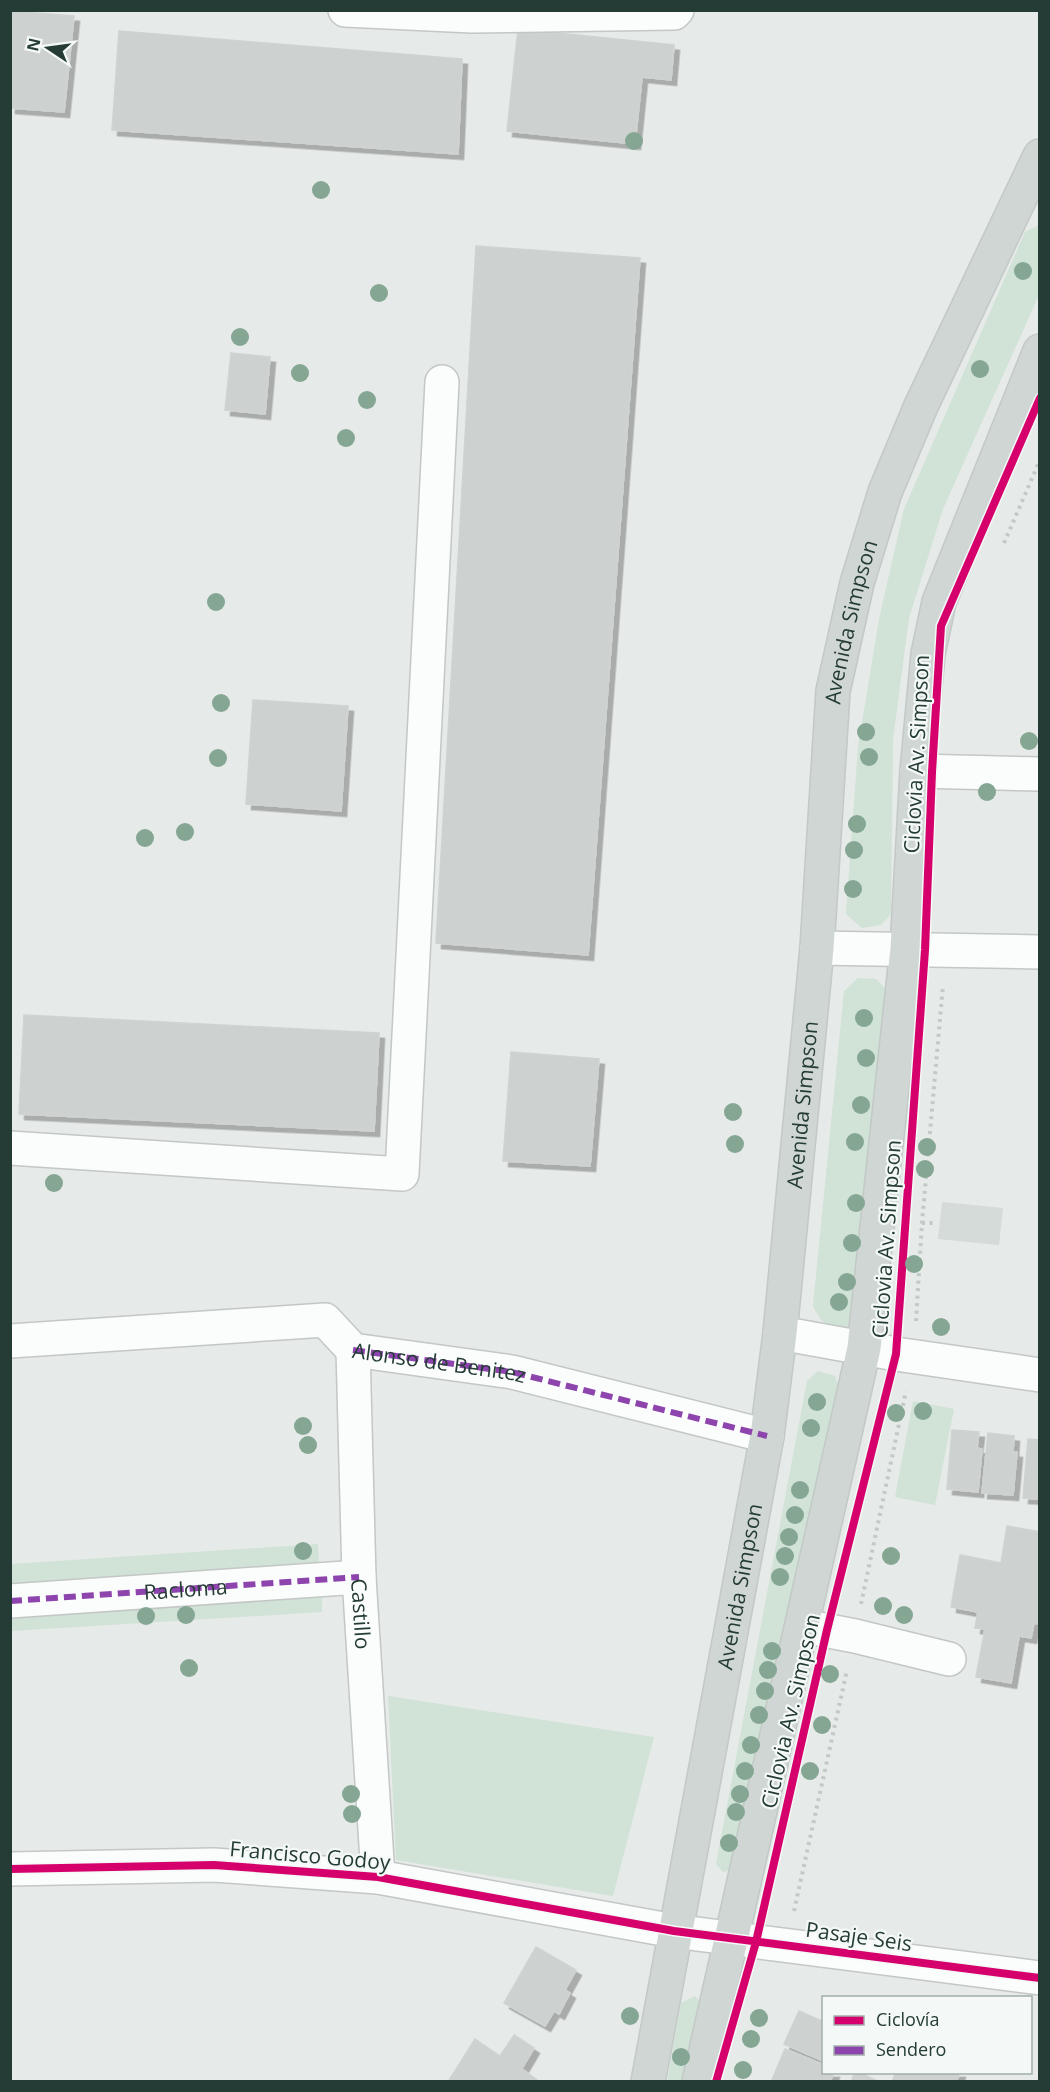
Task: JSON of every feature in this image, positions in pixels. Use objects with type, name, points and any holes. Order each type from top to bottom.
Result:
[{"type":"main road","name":"Avenida Simpson","points":[[648,2082],[767,1436],[780,1333],[817,948],[833,692],[857,583],[885,492],[921,406],[1033,190],[1040,156]]},
{"type":"main road","points":[[699,2082],[864,1348],[907,949],[917,771],[928,654],[939,602],[1040,351]]},
{"type":"street","points":[[345,10],[472,16],[674,13],[677,10]]},
{"type":"street","points":[[10,1148],[402,1174],[442,382]]},
{"type":"street","points":[[917,771],[1040,774]]},
{"type":"street","points":[[817,948],[1040,952]]},
{"type":"street","name":"Alonso de Benitez","points":[[10,1341],[325,1320],[353,1350],[512,1372],[767,1436]]},
{"type":"street","points":[[780,1333],[1040,1375]]},
{"type":"street","name":"Castillo","points":[[353,1350],[359,1577],[378,1877]]},
{"type":"street","name":"Racloma","points":[[10,1601],[359,1577]]},
{"type":"street","points":[[803,1626],[949,1659]]},
{"type":"street","name":"Francisco Godoy","points":[[10,1869],[214,1865],[378,1877],[674,1931]]},
{"type":"street","name":"Pasaje Seis","points":[[674,1931],[1040,1978]]},
{"type":"path","points":[[999,554],[1040,460]]},
{"type":"path","points":[[787,1944],[914,1356],[922,1222],[946,950]]},
{"type":"path","points":[[922,1222],[936,1223]]},
{"type":"shaded area","points":[[942,1202],[1003,1208],[999,1245],[938,1239]]},
{"type":"green space","points":[[1037,226],[1040,227],[1039,295],[943,509],[909,618],[893,740],[891,914],[881,925],[862,928],[846,914],[858,747],[879,619],[904,509],[1025,232]]},
{"type":"green space","points":[[858,978],[876,979],[888,991],[854,1327],[839,1328],[824,1323],[813,1306],[844,991]]},
{"type":"green space","points":[[818,1371],[835,1376],[838,1386],[732,1870],[723,1872],[716,1864],[807,1381]]},
{"type":"green space","points":[[913,1401],[954,1409],[935,1505],[895,1497]]},
{"type":"green space","points":[[318,1544],[319,1568],[11,1587],[11,1564]]},
{"type":"green space","points":[[322,1592],[322,1612],[11,1631],[11,1611]]},
{"type":"green space","points":[[388,1696],[654,1737],[613,1896],[396,1860]]},
{"type":"green space","points":[[695,1996],[706,2009],[691,2081],[667,2082],[681,2003]]},
{"type":"building","points":[[10,11],[74,16],[64,112],[10,108]]},
{"type":"building","points":[[518,29],[674,45],[671,80],[642,77],[635,144],[507,131]]},
{"type":"building","points":[[119,31],[462,59],[458,154],[112,130]]},
{"type":"building","points":[[476,246],[640,258],[588,955],[436,943]]},
{"type":"building","points":[[231,353],[270,357],[265,414],[225,410]]},
{"type":"building","points":[[253,700],[348,706],[341,811],[246,804]]},
{"type":"building","points":[[24,1015],[379,1033],[374,1131],[19,1114]]},
{"type":"building","points":[[511,1052],[599,1059],[590,1166],[503,1161]]},
{"type":"building","points":[[952,1430],[979,1432],[977,1448],[982,1449],[978,1492],[947,1489]]},
{"type":"building","points":[[988,1433],[1014,1436],[1013,1452],[1017,1452],[1013,1495],[982,1493]]},
{"type":"building","points":[[1028,1439],[1040,1440],[1040,1499],[1023,1498]]},
{"type":"building","points":[[1007,1526],[1040,1532],[1040,1624],[1034,1623],[1031,1638],[1019,1636],[1011,1683],[976,1677],[985,1629],[975,1628],[978,1612],[951,1607],[960,1555],[1001,1563]]},
{"type":"building","points":[[536,1947],[576,1970],[565,1990],[570,1993],[559,2014],[554,2011],[545,2026],[504,2003]]},
{"type":"building","points":[[799,2011],[822,2021],[822,2060],[784,2044]]},
{"type":"building","points":[[514,2035],[534,2048],[514,2082],[448,2082],[475,2039],[500,2056]]},
{"type":"building","points":[[785,2049],[822,2064],[822,2074],[833,2074],[830,2082],[771,2082]]},
{"type":"building","points":[[522,2069],[540,2082],[514,2082]]},
{"type":"building","points":[[854,2074],[862,2074],[880,2082],[851,2082]]},
{"type":"building","points":[[895,2074],[906,2074],[923,2082],[892,2082]]},
{"type":"building","points":[[906,2074],[959,2074],[956,2082],[923,2082]]},
{"type":"marked path","points":[[353,1350],[512,1372],[767,1436]]},
{"type":"marked path","points":[[10,1601],[359,1577]]},
{"type":"cycle path","name":"Ciclovia Av. Simpson","points":[[716,2082],[756,1942],[827,1630],[896,1354],[925,950],[941,626],[1040,398]]},
{"type":"cycle path","points":[[10,1869],[214,1865],[378,1877],[674,1931],[1040,1978]]}]
